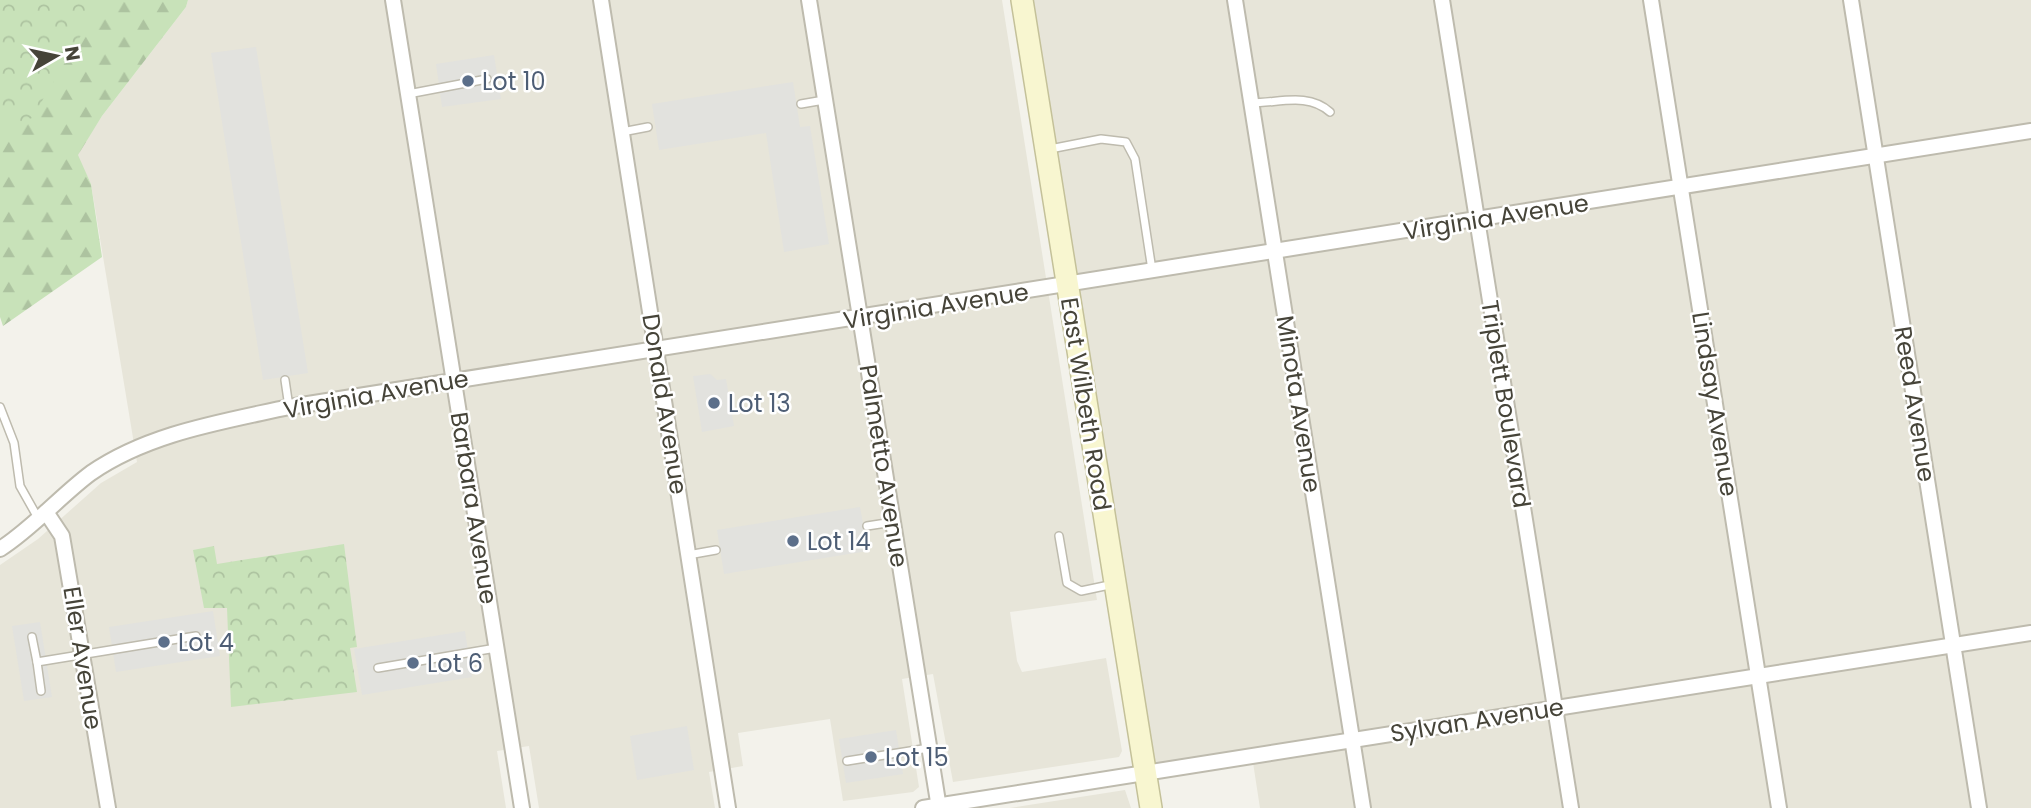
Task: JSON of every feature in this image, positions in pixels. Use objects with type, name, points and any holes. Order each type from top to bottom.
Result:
[{"type":"main road","name":"East Wilbeth Road","points":[[1022,0],[1151,808]]},
{"type":"street","name":"Barbara Avenue","points":[[393,0],[522,808]]},
{"type":"street","name":"Donald Avenue","points":[[601,0],[728,808]]},
{"type":"street","name":"Palmetto Avenue","points":[[809,0],[938,807]]},
{"type":"street","name":"Minota Avenue","points":[[1235,0],[1363,808]]},
{"type":"street","name":"Triplett Boulevard","points":[[1442,0],[1571,808]]},
{"type":"street","name":"Lindsay Avenue","points":[[1651,0],[1779,808]]},
{"type":"street","name":"Reed Avenue","points":[[1851,0],[1979,808]]},
{"type":"street","name":"Virginia Avenue","points":[[0,549],[92,473],[153,442],[289,407],[1068,286],[2031,131]]},
{"type":"street","name":"Eller Avenue","points":[[42,515],[62,536],[108,808]]},
{"type":"street","name":"Sylvan Avenue","points":[[923,808],[2031,633]]},
{"type":"lane","points":[[408,94],[487,79]]},
{"type":"lane","points":[[1251,103],[1307,99],[1318,101],[1330,112]]},
{"type":"lane","points":[[801,104],[825,100]]},
{"type":"lane","points":[[622,132],[648,127]]},
{"type":"lane","points":[[1046,149],[1101,139],[1126,142],[1135,159],[1153,272]]},
{"type":"lane","points":[[285,380],[289,407]]},
{"type":"lane","points":[[0,407],[14,443],[20,486],[42,515]]},
{"type":"lane","points":[[867,526],[893,522]]},
{"type":"lane","points":[[1059,536],[1067,583],[1082,591],[1115,584]]},
{"type":"lane","points":[[688,555],[716,550]]},
{"type":"lane","points":[[37,662],[196,636]]},
{"type":"lane","points":[[32,637],[41,691]]},
{"type":"lane","points":[[378,668],[497,648]]},
{"type":"lane","points":[[846,761],[929,748]]},
{"type":"shaded area","points":[[188,0],[1002,0],[1097,600],[1010,612],[1017,661],[1022,672],[1106,658],[1122,751],[1119,757],[953,782],[933,674],[902,679],[919,787],[913,792],[843,801],[830,719],[738,733],[743,766],[709,772],[715,808],[539,808],[529,746],[497,751],[506,808],[0,808],[0,565],[38,539],[101,483],[137,462],[91,184],[77,155],[102,116],[186,7]]},
{"type":"shaded area","points":[[1022,0],[2031,0],[2031,808],[1260,808],[1252,756],[1145,773]]},
{"type":"shaded area","points":[[256,47],[308,373],[263,380],[211,53]]},
{"type":"shaded area","name":"Lot 10","points":[[494,55],[501,99],[442,107],[436,64]]},
{"type":"shaded area","points":[[793,82],[800,127],[810,126],[829,244],[784,252],[766,133],[659,150],[652,104]]},
{"type":"shaded area","name":"Lot 13","points":[[710,374],[717,380],[726,379],[734,426],[702,432],[693,376]]},
{"type":"shaded area","name":"Lot 14","points":[[860,507],[868,551],[724,574],[717,530]]},
{"type":"shaded area","name":"Lot 4","points":[[213,611],[220,656],[116,672],[109,627]]},
{"type":"shaded area","points":[[40,622],[52,697],[24,701],[12,626]]},
{"type":"shaded area","name":"Lot 6","points":[[465,631],[472,677],[362,695],[354,649]]},
{"type":"shaded area","points":[[687,726],[694,770],[637,780],[630,736]]},
{"type":"shaded area","name":"Lot 15","points":[[896,730],[903,774],[846,783],[839,739]]},
{"type":"shaded area","points":[[1125,790],[1131,808],[1010,808]]},
{"type":"green space","points":[[0,0],[188,0],[186,7],[102,116],[78,155],[91,184],[102,257],[3,326],[0,317]]},
{"type":"green space","points":[[0,0],[102,0],[32,118],[0,129]]},
{"type":"green space","points":[[344,544],[357,647],[350,648],[357,692],[231,707],[227,608],[204,608],[193,550],[214,546],[217,564]]},
{"type":"place","name":"Lot 10","points":[[468,81]]},
{"type":"place","name":"Lot 13","points":[[714,403]]},
{"type":"place","name":"Lot 14","points":[[793,541]]},
{"type":"place","name":"Lot 4","points":[[164,642]]},
{"type":"place","name":"Lot 6","points":[[413,663]]},
{"type":"place","name":"Lot 15","points":[[871,757]]}]
